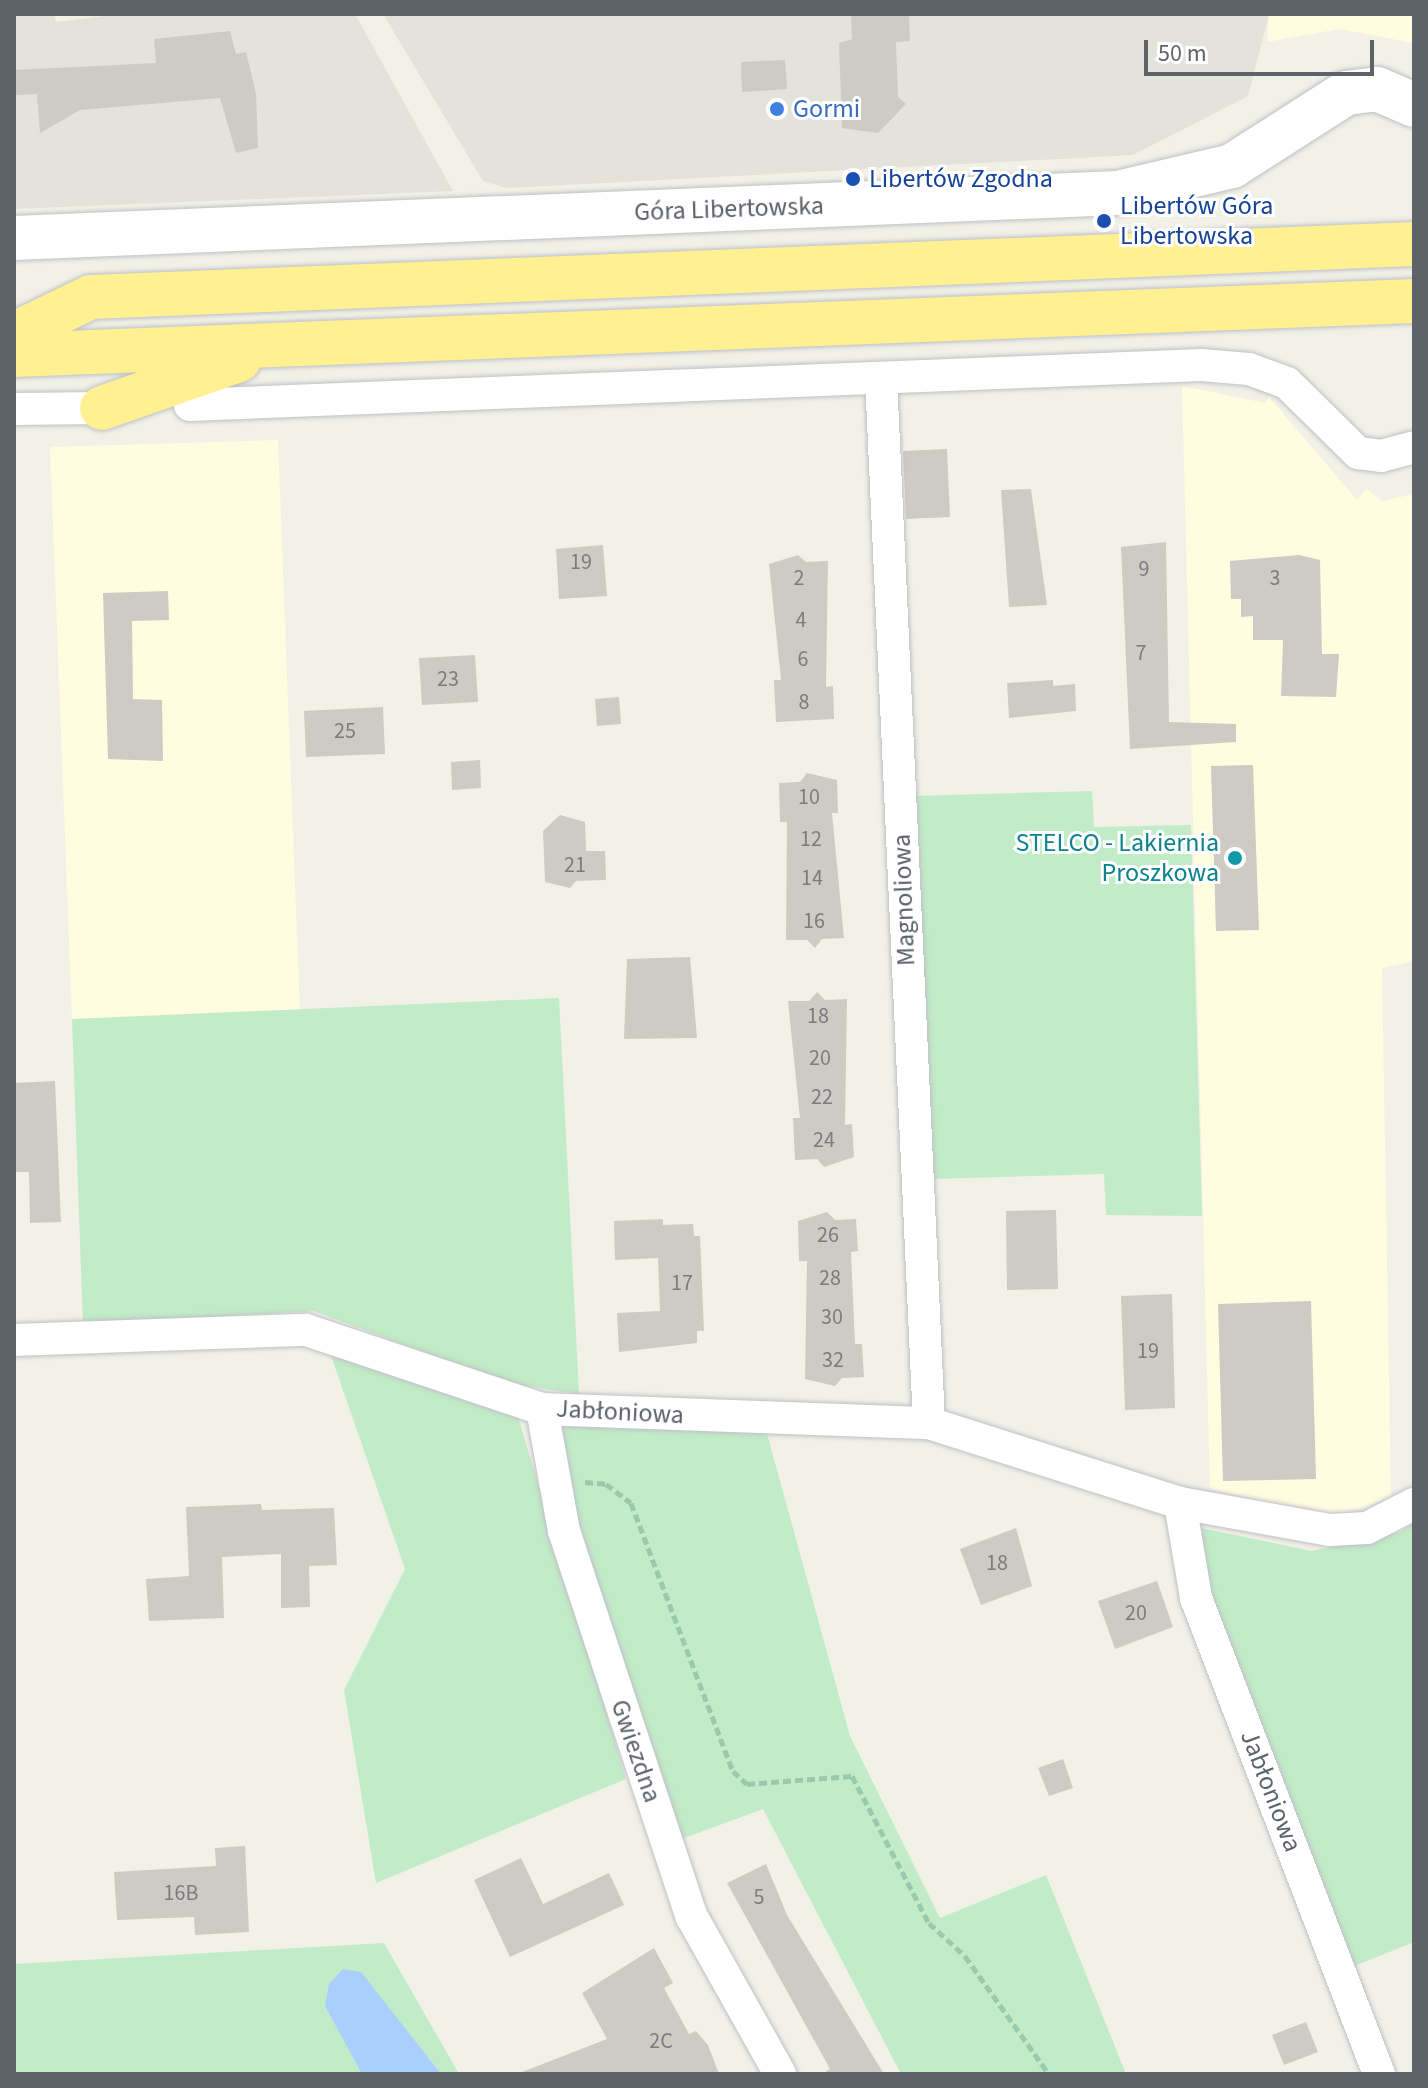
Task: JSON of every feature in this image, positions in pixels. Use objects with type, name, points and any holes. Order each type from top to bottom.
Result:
[{"type":"highway","points":[[14,334],[91,297],[1414,244]]},
{"type":"highway","points":[[14,355],[1414,301]]},
{"type":"highway","points":[[102,408],[283,344]]},
{"type":"street","name":"Góra Libertowska","points":[[14,238],[1118,193],[1232,166],[1346,93],[1377,89],[1414,105]]},
{"type":"street","points":[[190,405],[881,378],[1070,365],[1235,367],[1287,383],[1347,449],[1381,456],[1414,447]]},
{"type":"street","name":"Magnoliowa","points":[[881,378],[929,1423]]},
{"type":"street","points":[[14,409],[102,408]]},
{"type":"street","name":"Jabłoniowa","points":[[14,1340],[306,1330],[542,1409],[929,1423],[1180,1503],[1330,1530],[1367,1528],[1414,1504]]},
{"type":"street","name":"Gwiezdna","points":[[542,1409],[553,1489],[692,1917],[780,2074]]},
{"type":"street","name":"Jabłoniowa","points":[[1180,1503],[1196,1598],[1379,2074]]},
{"type":"path","points":[[553,1489],[606,1484],[631,1503],[733,1771],[747,1784],[852,1776],[929,1923],[965,1956],[1049,2074]]},
{"type":"shaded area","points":[[14,14],[54,14],[56,22],[122,14],[355,14],[453,191],[14,209]]},
{"type":"shaded area","points":[[383,14],[1269,14],[1248,96],[1133,155],[507,188],[483,181]]},
{"type":"shaded area","points":[[1269,14],[1414,14],[1414,43],[1339,29],[1267,42]]},
{"type":"shaded area","points":[[1182,386],[1265,403],[1269,397],[1357,500],[1366,489],[1382,501],[1414,494],[1414,961],[1382,968],[1391,1498],[1333,1517],[1210,1489]]},
{"type":"shaded area","points":[[278,440],[300,1015],[72,1019],[50,447]]},
{"type":"green space","points":[[1092,791],[1094,827],[1191,825],[1202,1216],[1106,1215],[1104,1174],[929,1179],[911,796]]},
{"type":"green space","points":[[559,998],[579,1394],[507,1383],[314,1311],[83,1324],[72,1019]]},
{"type":"green space","points":[[326,1341],[516,1410],[626,1779],[376,1883],[344,1690],[405,1569]]},
{"type":"green space","points":[[542,1409],[763,1419],[850,1736],[940,1918],[1046,1875],[1126,2074],[901,2074],[763,1809],[668,1844]]},
{"type":"green space","points":[[1414,1522],[1414,1942],[1347,1969],[1211,1609],[1196,1527],[1312,1551],[1401,1532]]},
{"type":"green space","points":[[384,1943],[459,2074],[14,2074],[14,1964]]},
{"type":"water","points":[[343,1969],[361,1972],[441,2074],[362,2074],[325,2006],[329,1984]]},
{"type":"building","points":[[851,14],[909,14],[910,41],[896,42],[898,97],[906,104],[878,133],[842,128],[839,43],[852,39]]},
{"type":"building","points":[[230,31],[236,54],[246,52],[256,94],[258,148],[236,153],[220,98],[80,110],[40,133],[37,94],[14,95],[14,70],[156,63],[154,39]]},
{"type":"building","name":"Gormi","points":[[785,60],[787,89],[742,92],[741,62]]},
{"type":"building","points":[[947,449],[950,517],[906,519],[903,451]]},
{"type":"building","points":[[1031,489],[1047,605],[1009,607],[1001,490]]},
{"type":"building","points":[[1166,542],[1169,722],[1236,724],[1236,742],[1130,749],[1121,547]]},
{"type":"building","points":[[603,545],[607,596],[559,599],[556,549]]},
{"type":"building","points":[[798,555],[806,562],[828,561],[826,687],[833,686],[834,719],[776,722],[774,680],[781,680],[769,564]]},
{"type":"building","points":[[1299,555],[1320,560],[1322,654],[1339,654],[1336,697],[1281,696],[1283,640],[1253,640],[1253,616],[1241,617],[1241,599],[1231,599],[1230,561]]},
{"type":"building","points":[[168,591],[169,620],[132,621],[133,699],[162,700],[163,761],[108,759],[103,593]]},
{"type":"building","points":[[475,655],[478,702],[422,705],[419,658]]},
{"type":"building","points":[[1053,680],[1053,686],[1075,684],[1076,711],[1009,718],[1007,683]]},
{"type":"building","points":[[619,697],[621,724],[597,726],[595,699]]},
{"type":"building","points":[[383,707],[385,754],[306,757],[304,711]]},
{"type":"building","points":[[480,760],[481,788],[452,790],[451,762]]},
{"type":"building","name":"STELCO - Lakiernia Proszkowa","points":[[1253,765],[1259,930],[1216,931],[1211,766]]},
{"type":"building","points":[[807,773],[837,780],[838,813],[832,813],[844,938],[822,939],[815,948],[807,940],[786,940],[787,822],[780,822],[779,783],[800,782]]},
{"type":"building","points":[[560,815],[585,822],[586,851],[605,851],[606,880],[576,881],[570,888],[545,882],[543,831]]},
{"type":"building","points":[[690,957],[697,1038],[624,1039],[627,959]]},
{"type":"building","points":[[817,992],[825,1000],[847,999],[845,1125],[852,1124],[854,1157],[824,1167],[817,1159],[795,1160],[793,1118],[800,1118],[788,1001],[809,1001]]},
{"type":"building","points":[[55,1081],[61,1222],[30,1223],[29,1172],[15,1172],[14,1083]]},
{"type":"building","points":[[1056,1210],[1058,1289],[1007,1290],[1006,1211]]},
{"type":"building","points":[[827,1212],[835,1220],[856,1219],[858,1251],[851,1252],[855,1344],[862,1344],[864,1377],[842,1378],[835,1386],[805,1379],[807,1261],[799,1261],[798,1221]]},
{"type":"building","points":[[663,1219],[663,1225],[693,1224],[694,1236],[700,1236],[704,1331],[697,1331],[697,1343],[619,1352],[617,1313],[660,1311],[658,1258],[615,1260],[614,1221]]},
{"type":"building","points":[[1172,1294],[1175,1408],[1125,1410],[1121,1296]]},
{"type":"building","points":[[1311,1301],[1316,1479],[1223,1481],[1218,1304]]},
{"type":"building","points":[[261,1504],[262,1510],[334,1508],[337,1565],[309,1566],[310,1607],[281,1608],[281,1554],[222,1557],[224,1618],[149,1621],[146,1579],[189,1576],[186,1507]]},
{"type":"building","points":[[1016,1528],[1032,1586],[981,1605],[960,1549]]},
{"type":"building","points":[[1157,1581],[1173,1627],[1115,1649],[1098,1601]]},
{"type":"building","points":[[1063,1759],[1073,1788],[1049,1796],[1038,1768]]},
{"type":"building","points":[[245,1846],[249,1932],[195,1935],[194,1917],[117,1920],[114,1872],[216,1866],[215,1848]]},
{"type":"building","points":[[521,1858],[543,1904],[609,1873],[624,1905],[510,1957],[474,1880]]},
{"type":"building","points":[[766,1864],[787,1915],[884,2074],[822,2074],[830,2069],[727,1883]]},
{"type":"building","points":[[654,1948],[673,1983],[664,1988],[689,2034],[696,2031],[708,2045],[719,2074],[517,2074],[607,2039],[582,1993]]},
{"type":"building","points":[[1306,2022],[1318,2052],[1284,2065],[1272,2035]]},
{"type":"place","name":"Gormi","points":[[777,109]]},
{"type":"place","name":"Libertów Zgodna","points":[[853,179]]},
{"type":"place","name":"Libertów Góra Libertowska","points":[[1104,221]]},
{"type":"place","name":"STELCO - Lakiernia Proszkowa","points":[[1235,858]]}]
